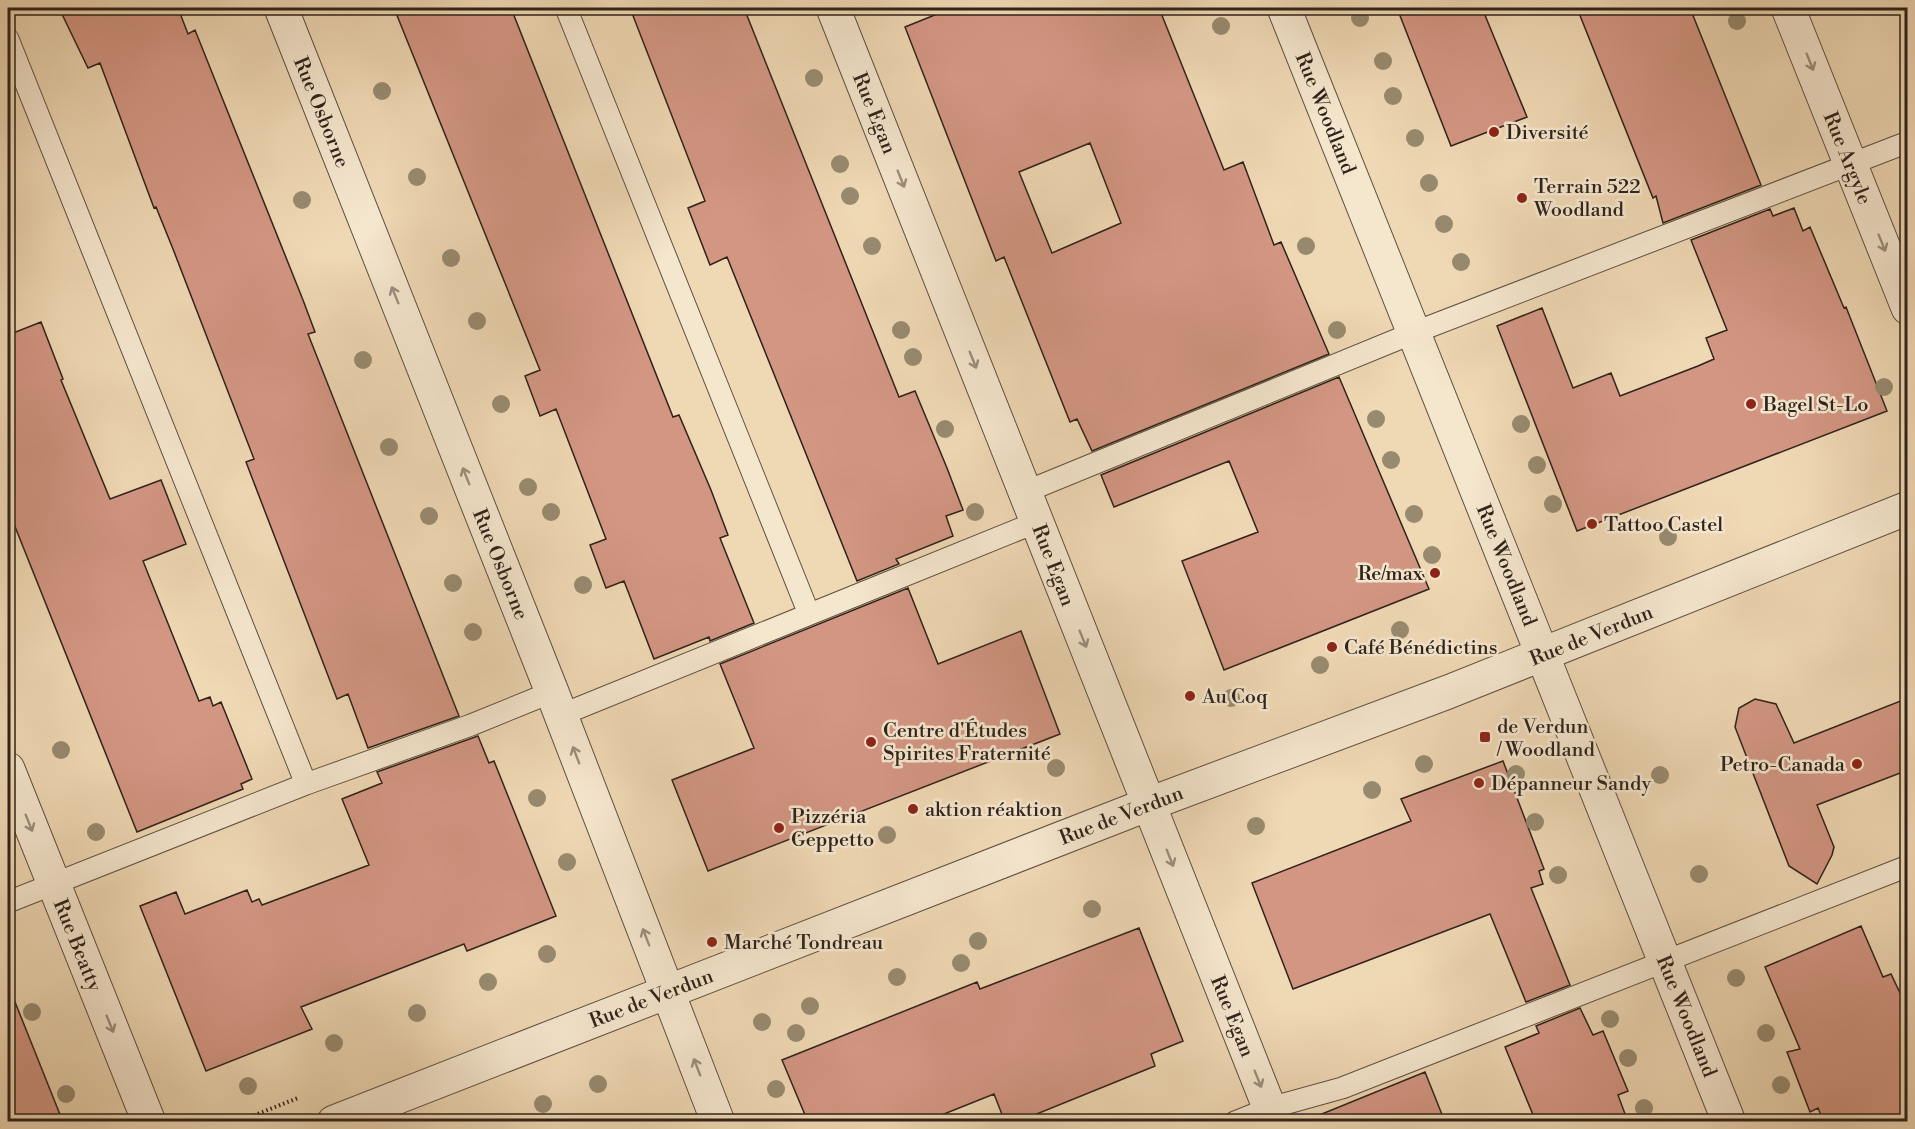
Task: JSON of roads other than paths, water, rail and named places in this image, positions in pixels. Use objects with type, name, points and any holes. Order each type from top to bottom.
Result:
[{"type":"street","name":"Rue Osborne","points":[[281,8],[556,704],[718,1122]]},
{"type":"street","name":"Rue Egan","points":[[833,8],[1272,1115]]},
{"type":"street","name":"Rue Woodland","points":[[1284,8],[1729,1122]]},
{"type":"street","name":"Rue Argyle","points":[[1788,8],[1908,308]]},
{"type":"street","name":"Rue de Verdun","points":[[334,1122],[1149,804],[1542,654],[1908,508]]},
{"type":"street","name":"Rue Beatty","points":[[8,769],[149,1122]]},
{"type":"lane","points":[[566,8],[809,614]]},
{"type":"lane","points":[[8,39],[306,784]]},
{"type":"lane","points":[[1025,492],[1413,333],[1908,142]]},
{"type":"lane","points":[[8,902],[306,784],[471,725],[556,704],[809,614],[1037,522]]},
{"type":"lane","points":[[1235,1122],[1272,1115],[1908,866]]},
{"type":"place","name":"Diversité","points":[[1494,132]]},
{"type":"place","name":"Terrain 522 Woodland","points":[[1522,198]]},
{"type":"place","name":"Bagel St-Lo","points":[[1751,404]]},
{"type":"place","name":"Tattoo Castel","points":[[1592,524]]},
{"type":"place","name":"Re/max","points":[[1435,573]]},
{"type":"place","name":"Café Bénédictins","points":[[1332,647]]},
{"type":"place","name":"Au Coq","points":[[1190,696]]},
{"type":"place","name":"de Verdun / Woodland","points":[[1485,737]]},
{"type":"place","name":"Centre d'Études Spirites Fraternité","points":[[871,742]]},
{"type":"place","name":"Petro-Canada","points":[[1857,764]]},
{"type":"place","name":"Dépanneur Sandy","points":[[1479,783]]},
{"type":"place","name":"aktion réaktion","points":[[913,809]]},
{"type":"place","name":"Pizzéria Geppetto","points":[[779,828]]},
{"type":"place","name":"Marché Tondreau","points":[[712,942]]}]
